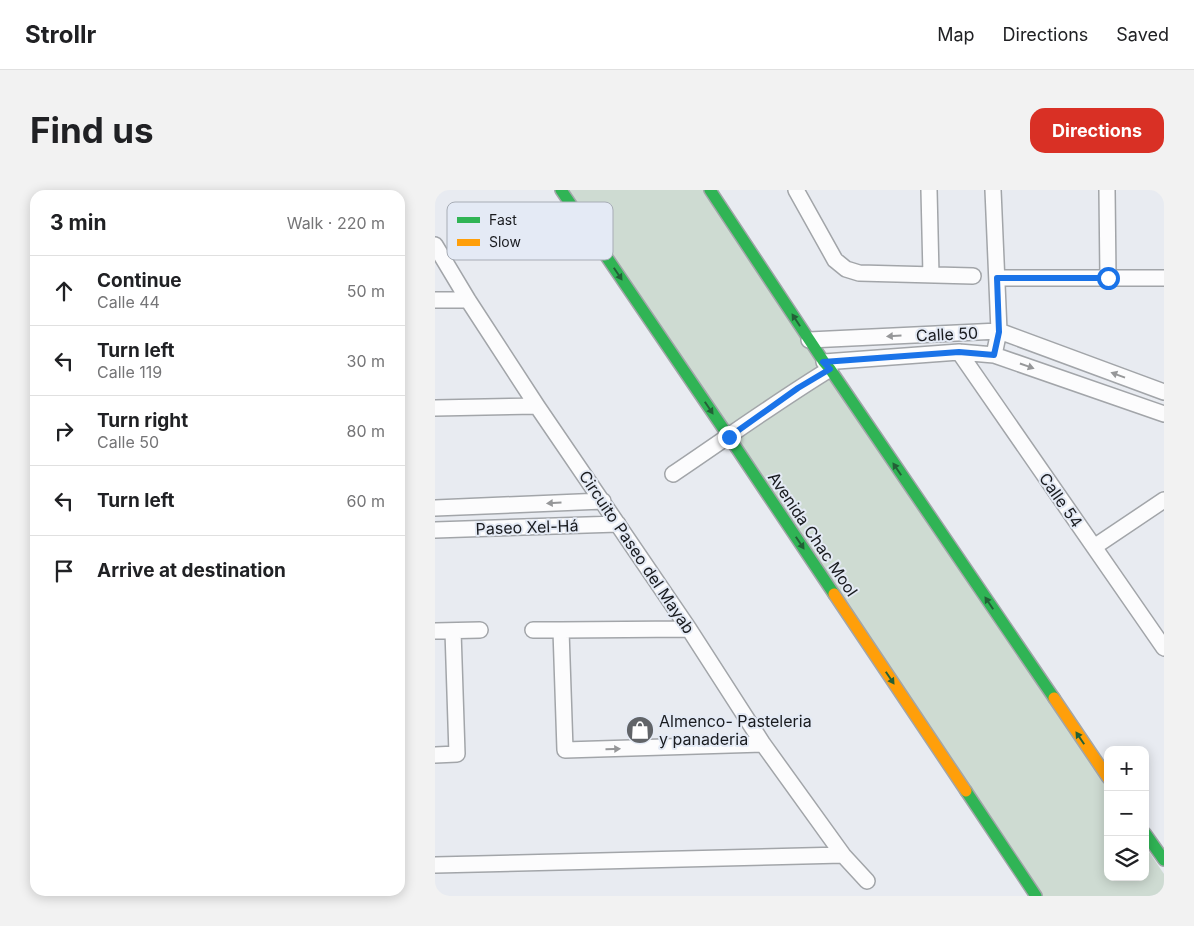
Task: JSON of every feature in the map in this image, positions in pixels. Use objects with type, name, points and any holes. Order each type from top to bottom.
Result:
[{"type":"main road","name":"Avenida Chac Mool","points":[[561,190],[569,202]]},
{"type":"main road","points":[[710,190],[809,340],[1104,772]]},
{"type":"main road","name":"Avenida Chac Mool","points":[[609,260],[1036,896]]},
{"type":"main road","points":[[1147,836],[1164,860]]},
{"type":"street","points":[[796,190],[835,260],[846,269],[859,273],[973,276]]},
{"type":"street","points":[[929,190],[931,275]]},
{"type":"street","points":[[993,190],[999,332],[994,355]]},
{"type":"street","points":[[1107,190],[1108,278]]},
{"type":"street","name":"Circuito Paseo del Mayab","points":[[435,245],[468,300],[537,406],[689,629],[763,744],[843,855],[867,881]]},
{"type":"street","points":[[997,278],[1164,278]]},
{"type":"street","points":[[435,300],[468,300]]},
{"type":"street","name":"Calle 50","points":[[809,340],[999,332],[1164,392]]},
{"type":"street","name":"Calle 50","points":[[827,366],[959,352],[994,355],[1164,414]]},
{"type":"street","name":"Calle 54","points":[[959,352],[1164,648]]},
{"type":"street","points":[[673,474],[729,437],[827,366]]},
{"type":"street","points":[[435,408],[537,406]]},
{"type":"street","points":[[1093,547],[1164,500]]},
{"type":"street","name":"Paseo Xel-Há","points":[[435,508],[603,501]]},
{"type":"street","name":"Paseo Xel-Há","points":[[435,530],[618,524]]},
{"type":"street","points":[[533,630],[689,629]]},
{"type":"street","points":[[435,631],[480,630]]},
{"type":"street","points":[[561,630],[565,750],[763,744]]},
{"type":"street","points":[[435,755],[457,754],[453,631]]},
{"type":"street","points":[[435,865],[843,855]]},
{"type":"shaded area","points":[[561,190],[707,190],[830,369],[1104,783],[1104,881],[1149,881],[1149,852],[1164,874],[1164,896],[1041,896],[609,260],[613,260],[613,202],[569,202]]},
{"type":"traffic: fast","points":[[561,190],[569,202]]},
{"type":"traffic: fast","points":[[710,190],[824,362],[1054,698]]},
{"type":"traffic: fast","points":[[609,260],[834,594]]},
{"type":"traffic: fast","points":[[966,791],[1036,896]]},
{"type":"traffic: fast","points":[[1147,836],[1164,860]]},
{"type":"traffic: slow","points":[[834,594],[966,791]]},
{"type":"traffic: slow","points":[[1054,698],[1104,772]]},
{"type":"place","name":"Almenco- Pasteleria y panaderia","points":[[640,730]]},
{"type":"route","points":[[729,437],[798,388],[830,369],[823,362],[959,352],[994,355],[999,332],[997,278],[1108,278]]}]
